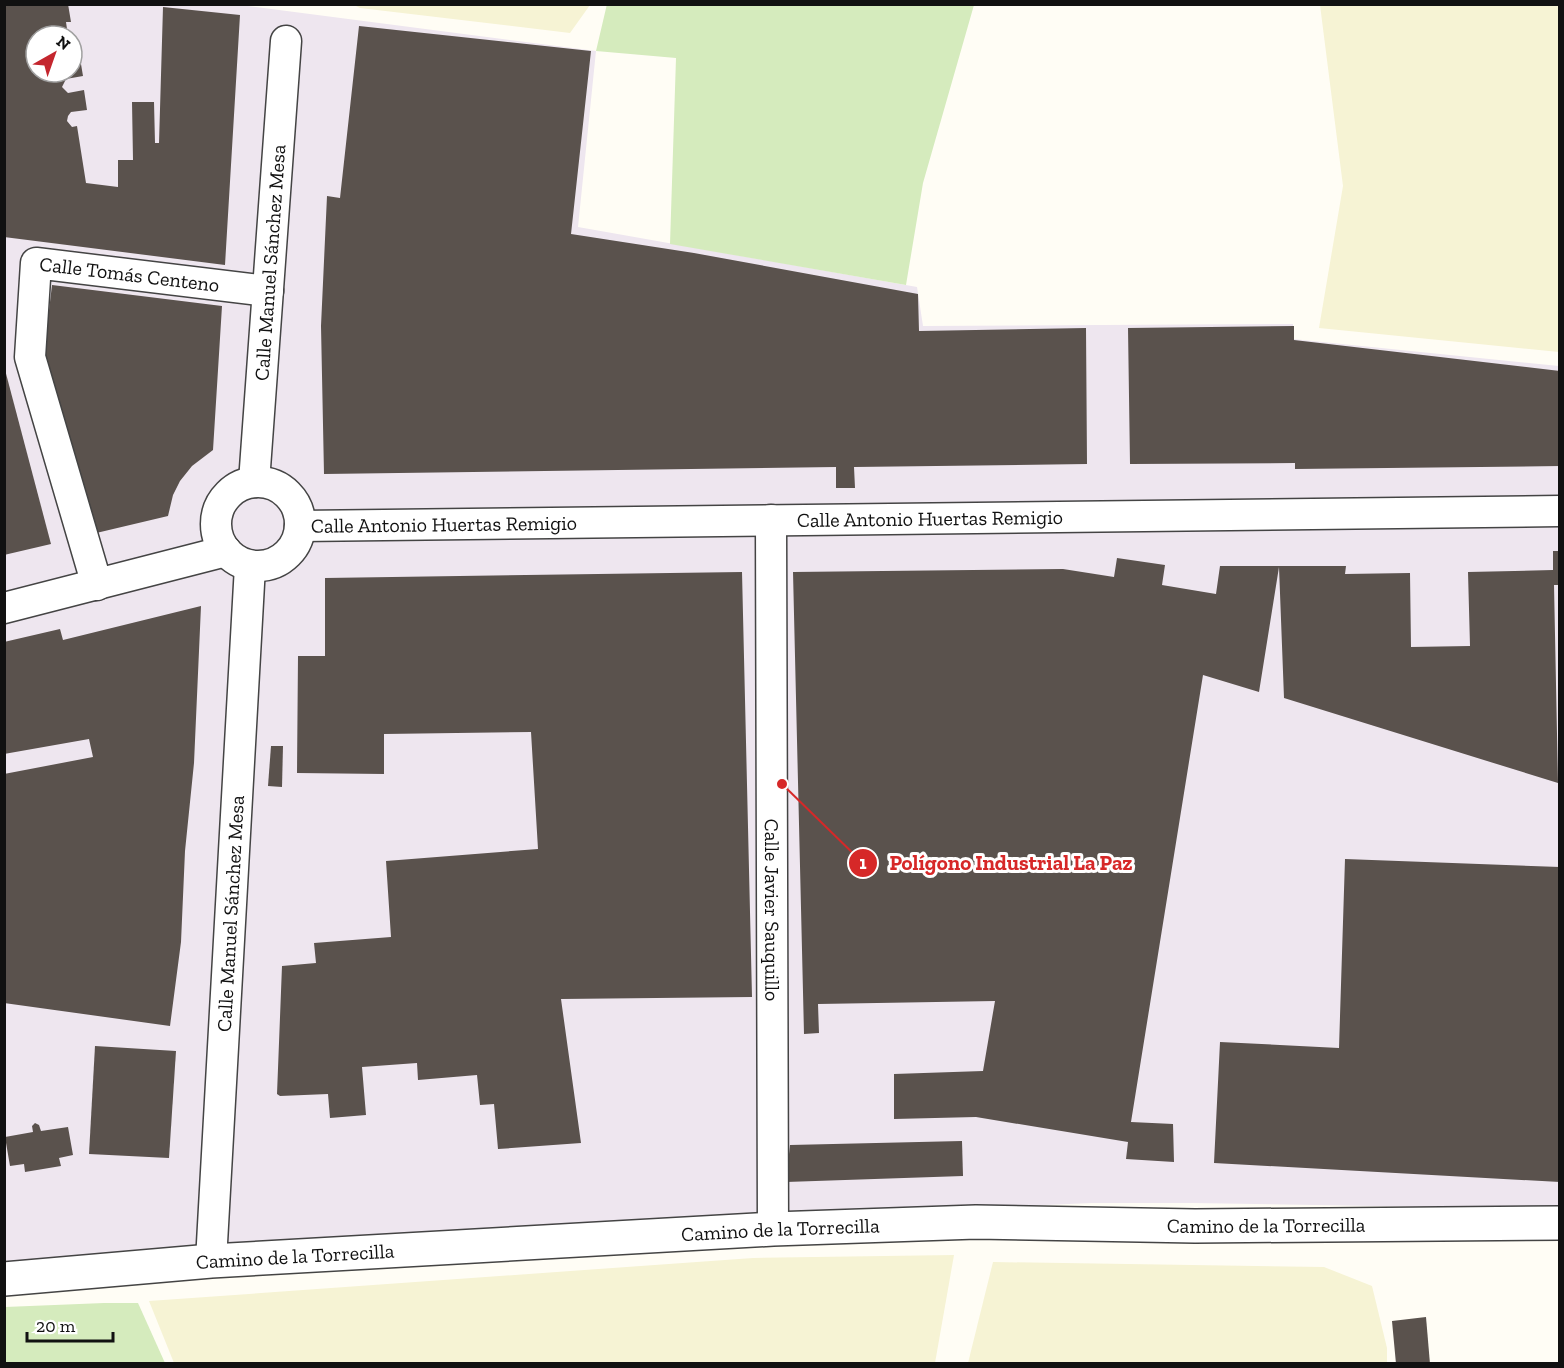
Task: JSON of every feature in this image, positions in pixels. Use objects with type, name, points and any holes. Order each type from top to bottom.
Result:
[{"type":"street","name":"Calle Manuel Sánchez Mesa","points":[[254,482],[286,41]]},
{"type":"street","name":"Calle Tomás Centeno","points":[[98,585],[30,357],[36,263],[268,291]]},
{"type":"street","points":[[4,608],[98,585],[238,558],[266,566],[281,560],[294,545],[300,526],[296,505],[288,495],[270,484],[254,482],[241,486],[227,495],[220,506],[216,518],[217,534],[238,558]]},
{"type":"street","name":"Calle Antonio Huertas Remigio","points":[[300,526],[1560,511]]},
{"type":"street","name":"Calle Javier Sauquillo","points":[[771,520],[773,1228]]},
{"type":"street","name":"Calle Manuel Sánchez Mesa","points":[[211,1261],[238,558]]},
{"type":"street","name":"Camino de la Torrecilla","points":[[4,1279],[211,1261],[773,1228],[976,1222],[1195,1226],[1560,1223]]},
{"type":"shaded area","points":[[5,5],[240,5],[596,51],[578,227],[917,287],[923,326],[1293,324],[1293,339],[1559,366],[1559,1209],[1192,1203],[1092,1203],[974,1208],[5,1268]]},
{"type":"shaded area","points":[[354,5],[590,5],[570,33],[360,8]]},
{"type":"shaded area","points":[[1320,5],[1559,5],[1559,352],[1319,328],[1343,186]]},
{"type":"shaded area","points":[[954,1255],[935,1363],[174,1363],[149,1301],[753,1258]]},
{"type":"shaded area","points":[[993,1262],[1324,1267],[1372,1286],[1387,1348],[1387,1363],[968,1363]]},
{"type":"green space","points":[[607,4],[974,5],[923,183],[906,285],[670,244],[676,58],[596,51]]},
{"type":"green space","points":[[138,1303],[165,1363],[5,1363],[5,1307]]},
{"type":"building","points":[[4,4],[68,4],[71,22],[24,24],[24,84],[64,84],[62,87],[68,93],[84,90],[87,110],[71,112],[67,121],[72,127],[77,126],[86,183],[118,187],[118,160],[133,160],[132,102],[154,102],[155,143],[159,143],[163,7],[240,15],[225,265],[4,237]]},
{"type":"building","points":[[359,26],[591,51],[571,234],[694,253],[918,294],[919,331],[1086,328],[1087,464],[854,467],[855,488],[836,488],[836,467],[324,474],[321,326],[327,196],[340,198]]},
{"type":"building","points":[[52,285],[222,306],[213,450],[192,466],[180,481],[173,495],[168,516],[92,534],[44,353]]},
{"type":"building","points":[[1294,326],[1294,340],[1560,371],[1560,466],[1295,469],[1295,463],[1130,464],[1128,328]]},
{"type":"building","points":[[4,366],[51,544],[4,555]]},
{"type":"building","points":[[1553,551],[1560,551],[1560,585],[1554,585],[1558,783],[1284,698],[1279,567],[1259,692],[1203,675],[1131,1122],[1173,1124],[1174,1162],[1126,1159],[1128,1142],[976,1117],[894,1119],[894,1074],[983,1071],[995,1001],[818,1004],[819,1033],[804,1034],[793,572],[1063,569],[1114,577],[1117,558],[1165,565],[1162,585],[1216,594],[1220,566],[1346,566],[1345,574],[1410,573],[1411,647],[1470,646],[1468,572],[1553,570]]},
{"type":"building","points":[[742,572],[752,997],[561,999],[581,1143],[498,1149],[494,1104],[480,1105],[477,1075],[418,1080],[417,1063],[362,1067],[366,1115],[330,1118],[328,1094],[280,1096],[277,1094],[282,966],[316,963],[314,943],[391,937],[386,861],[538,849],[531,732],[384,734],[384,774],[297,773],[298,656],[325,656],[325,578]]},
{"type":"building","points":[[201,606],[194,763],[185,851],[181,942],[170,1026],[4,1003],[4,774],[93,757],[89,739],[4,754],[4,642],[60,629],[63,640]]},
{"type":"building","points":[[271,746],[283,746],[282,787],[268,786]]},
{"type":"building","points":[[1345,859],[1560,867],[1560,1182],[1214,1163],[1220,1042],[1339,1048]]},
{"type":"building","points":[[95,1046],[176,1051],[169,1158],[89,1154]]},
{"type":"building","points":[[35,1123],[39,1125],[41,1131],[68,1127],[73,1155],[59,1158],[61,1166],[25,1172],[24,1164],[10,1166],[5,1137],[33,1132],[32,1126]]},
{"type":"building","points":[[962,1141],[963,1176],[786,1182],[790,1145]]},
{"type":"building","points":[[1426,1317],[1430,1364],[1396,1364],[1392,1321]]},
{"type":"place","name":"Polígono Industrial La Paz","points":[[782,784]]}]
